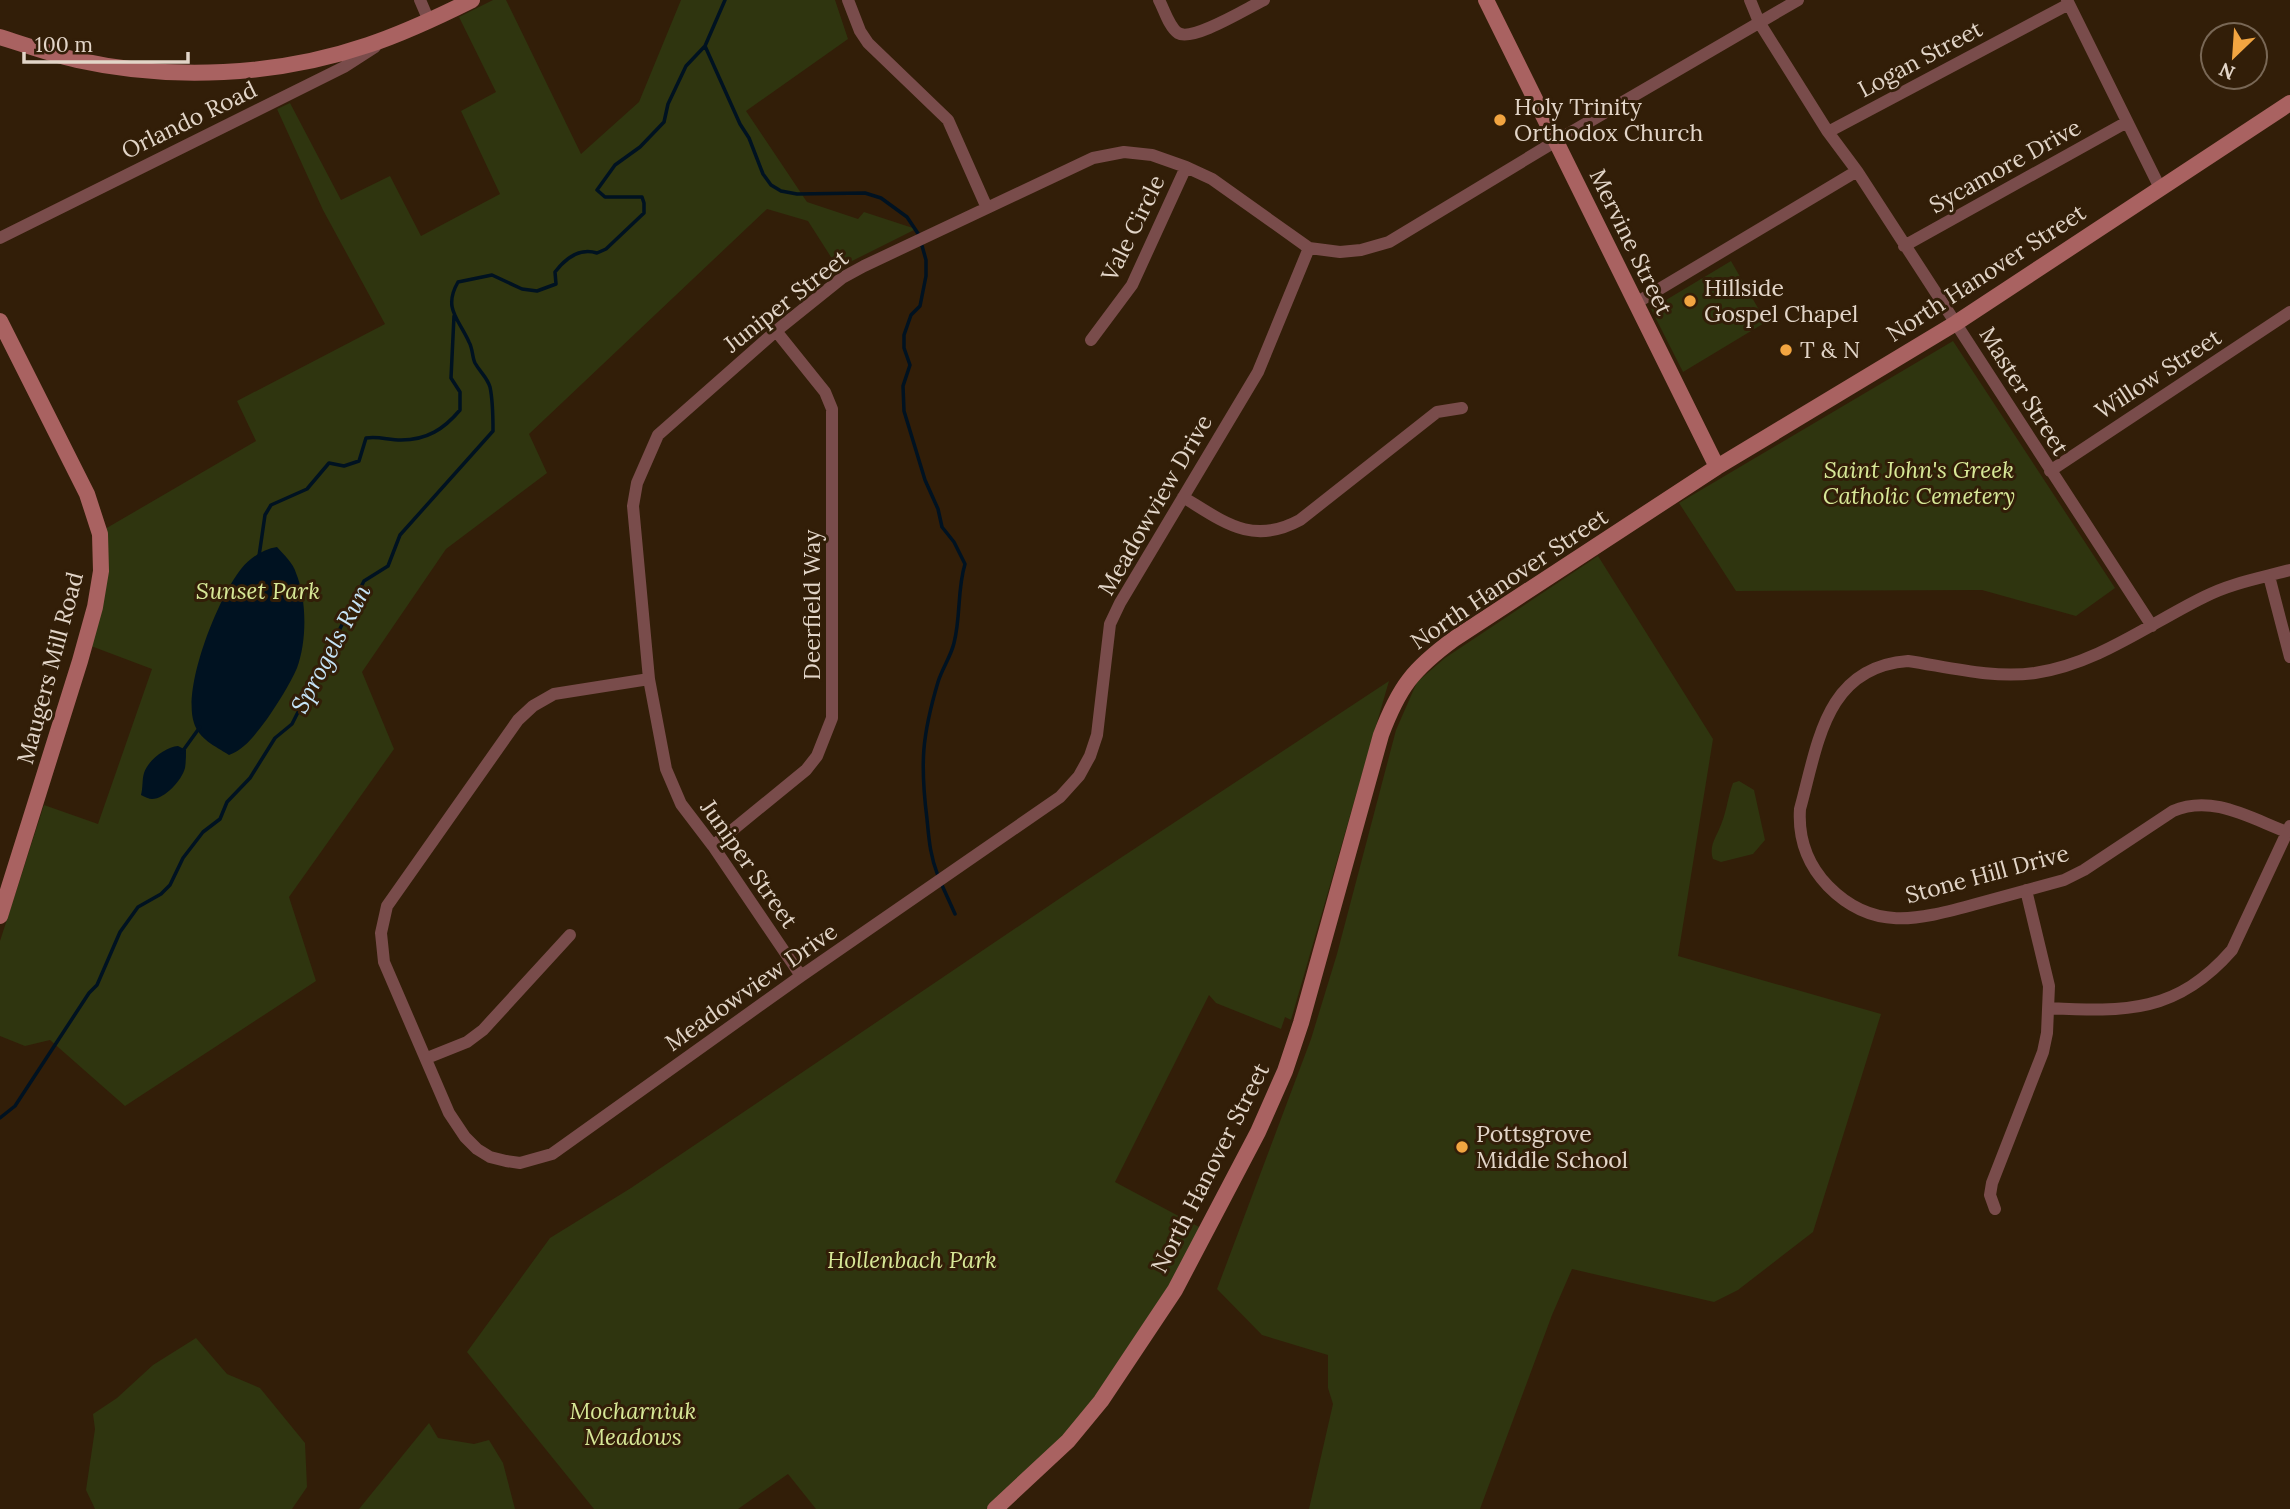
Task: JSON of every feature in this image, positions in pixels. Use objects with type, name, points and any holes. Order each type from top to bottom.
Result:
[{"type":"street","points":[[420,0],[429,21]]},
{"type":"street","points":[[0,37],[78,60],[145,70],[185,72],[256,69],[353,50],[429,21],[472,0]]},
{"type":"street","points":[[848,0],[860,31],[868,43],[948,120],[987,208]]},
{"type":"street","points":[[1159,0],[1175,32],[1185,36],[1201,32],[1264,0]]},
{"type":"street","name":"Mervine Street","points":[[1486,0],[1717,467]]},
{"type":"street","name":"Master Street","points":[[1750,0],[1759,22],[1828,132],[1857,171],[2152,626]]},
{"type":"street","name":"Juniper Street","points":[[801,976],[713,846],[681,804],[666,769],[649,679],[634,529],[638,483],[658,435],[776,331],[842,278],[1093,158],[1124,152],[1153,155],[1212,179],[1309,248],[1340,252],[1361,250],[1390,242],[1556,141],[1798,0]]},
{"type":"street","points":[[2068,2],[2160,188]]},
{"type":"street","name":"Logan Street","points":[[1828,132],[2068,2]]},
{"type":"street","name":"Orlando Road","points":[[0,238],[344,67],[393,36]]},
{"type":"street","name":"North Hanover Street","points":[[995,1509],[1068,1441],[1101,1401],[1175,1290],[1258,1132],[1285,1071],[1297,1035],[1381,735],[1403,687],[1427,658],[1717,467],[1956,323],[2290,103]]},
{"type":"street","name":"Sycamore Drive","points":[[1905,246],[2127,122]]},
{"type":"street","name":"Vale Circle","points":[[1091,340],[1132,285],[1186,167]]},
{"type":"street","points":[[1636,303],[1857,171]]},
{"type":"street","name":"Meadowview Drive","points":[[649,679],[554,694],[533,706],[518,720],[387,906],[381,933],[384,962],[449,1113],[465,1137],[490,1157],[520,1163],[552,1154],[801,976],[1060,797],[1079,776],[1090,757],[1097,735],[1110,624],[1258,372],[1309,248]]},
{"type":"street","name":"Willow Street","points":[[2050,471],[2290,312]]},
{"type":"street","name":"Maugers Mill Road","points":[[0,321],[87,494],[100,534],[101,571],[95,607],[80,661],[0,916]]},
{"type":"street","name":"Deerfield Way","points":[[713,846],[806,770],[817,756],[832,718],[832,409],[825,393],[776,331]]},
{"type":"street","points":[[1183,497],[1224,522],[1246,531],[1282,530],[1300,520],[1437,412],[1462,408]]},
{"type":"street","name":"Stone Hill Drive","points":[[2288,829],[2223,807],[2187,805],[2173,811],[2084,870],[2064,880],[1924,918],[1904,920],[1865,911],[1835,892],[1815,872],[1807,856],[1799,822],[1800,808],[1826,717],[1841,692],[1873,667],[1908,661],[2010,674],[2034,673],[2086,659],[2203,597],[2228,587],[2290,570]]},
{"type":"street","points":[[2269,576],[2290,657]]},
{"type":"street","points":[[2049,1009],[2104,1011],[2136,1008],[2176,995],[2197,982],[2219,965],[2232,950],[2288,829]]},
{"type":"street","points":[[1994,1209],[1990,1195],[1992,1183],[2043,1052],[2049,1009],[2049,986],[2026,890]]},
{"type":"street","points":[[426,1058],[467,1042],[483,1030],[570,936]]},
{"type":"green space","name":"Sunset Park","points":[[493,0],[506,0],[581,154],[639,102],[681,0],[835,0],[848,39],[746,111],[807,202],[858,219],[864,212],[916,229],[838,268],[808,221],[767,209],[529,434],[547,473],[446,549],[362,672],[394,749],[289,897],[316,981],[125,1106],[50,1040],[25,1046],[0,1036],[0,941],[44,805],[98,824],[152,669],[91,646],[106,589],[108,561],[105,529],[256,441],[237,401],[385,324],[323,210],[277,109],[290,103],[341,200],[390,176],[421,236],[500,194],[461,111],[496,92],[459,17]]},
{"type":"green space","points":[[1731,261],[1766,322],[1683,372],[1651,309]]},
{"type":"green space","name":"Saint John's Greek Catholic Cemetery","points":[[1953,341],[2115,588],[2076,616],[1982,590],[1736,591],[1679,503]]},
{"type":"green space","points":[[1598,556],[1713,739],[1678,956],[1881,1014],[1813,1232],[1738,1290],[1714,1302],[1572,1269],[1552,1315],[1480,1509],[1309,1509],[1333,1404],[1328,1388],[1328,1355],[1262,1335],[1217,1289],[1311,1039],[1337,954],[1396,730],[1417,682],[1445,658]]},
{"type":"green space","name":"Hollenbach Park","points":[[1389,681],[1291,1020],[1285,1017],[1281,1029],[1216,1003],[1209,995],[1115,1182],[1201,1228],[1163,1297],[1078,1423],[987,1509],[816,1509],[788,1474],[738,1509],[594,1509],[467,1352],[550,1238],[631,1188],[1081,884]]},
{"type":"green space","points":[[1739,781],[1754,790],[1765,840],[1753,854],[1721,862],[1713,859],[1713,845],[1733,783]]},
{"type":"green space","points":[[196,1338],[227,1374],[260,1388],[305,1443],[307,1487],[292,1509],[95,1509],[86,1490],[95,1429],[93,1414],[117,1398],[153,1365]]},
{"type":"green space","points":[[429,1423],[438,1438],[474,1444],[489,1440],[503,1463],[515,1509],[359,1509]]},
{"type":"water","points":[[277,547],[295,569],[300,584],[304,621],[303,646],[297,668],[267,719],[246,745],[229,755],[204,738],[196,729],[192,707],[198,666],[204,643],[232,582],[253,558]]},
{"type":"water","points":[[178,746],[186,750],[186,759],[185,768],[177,783],[157,798],[141,795],[144,773],[149,763],[163,752]]},
{"type":"waterway","name":"Sprogels Run","points":[[0,1118],[15,1106],[89,993],[97,985],[120,932],[138,907],[161,894],[170,885],[183,858],[203,832],[220,819],[227,802],[250,778],[275,738],[292,724],[364,581],[388,566],[400,535],[493,431],[490,387],[475,363],[452,306],[458,282],[492,275],[522,289],[537,291],[556,284],[555,272],[563,263],[578,253],[597,253],[606,249],[644,213],[642,197],[605,197],[597,190],[615,165],[640,147],[664,122],[668,104],[686,66],[705,46],[725,0]]},
{"type":"waterway","points":[[705,46],[749,138],[763,174],[771,185],[781,191],[797,194],[865,193],[881,198],[907,217],[919,235],[926,260],[926,276],[920,306],[911,315],[904,335],[904,348],[910,365],[903,386],[904,411],[942,527],[954,542],[965,564],[954,643],[938,682],[924,750],[928,834],[938,876]]},
{"type":"waterway","points":[[259,556],[265,515],[271,505],[307,489],[329,463],[344,466],[359,461],[366,438],[401,440],[427,436],[448,423],[460,410],[460,392],[451,378],[454,316]]},
{"type":"waterway","points":[[182,752],[200,727]]},
{"type":"waterway","points":[[941,883],[955,914]]},
{"type":"place","name":"Holy Trinity Orthodox Church","points":[[1500,120]]},
{"type":"place","name":"Hillside Gospel Chapel","points":[[1690,301]]},
{"type":"place","name":"T & N","points":[[1786,350]]},
{"type":"place","name":"Pottsgrove Middle School","points":[[1462,1147]]},
{"type":"park label","name":"Mocharniuk Meadows","points":[[633,1424]]}]
